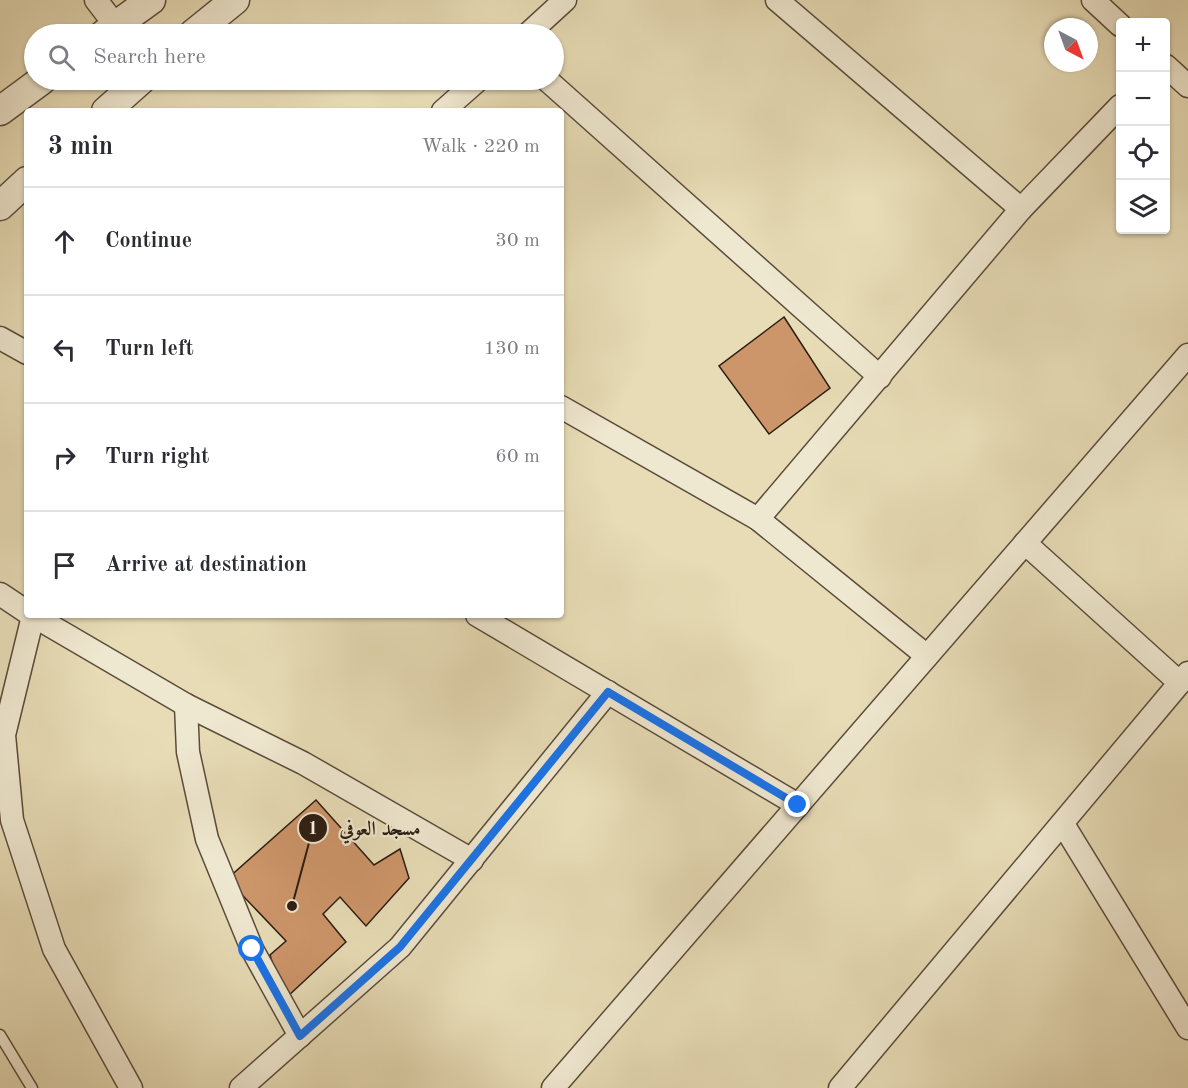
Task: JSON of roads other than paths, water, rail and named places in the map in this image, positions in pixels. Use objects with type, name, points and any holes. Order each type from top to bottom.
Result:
[{"type":"street","points":[[96,0],[107,24]]},
{"type":"street","points":[[118,24],[151,0]]},
{"type":"street","points":[[205,24],[235,0]]},
{"type":"street","points":[[539,24],[565,0]]},
{"type":"street","points":[[777,0],[1021,209]]},
{"type":"street","points":[[1093,0],[1116,21]]},
{"type":"street","points":[[1170,70],[1188,86]]},
{"type":"street","points":[[0,111],[28,90]]},
{"type":"street","points":[[109,108],[130,90]]},
{"type":"street","points":[[445,108],[466,90]]},
{"type":"street","points":[[558,90],[880,377]]},
{"type":"street","points":[[758,519],[1021,209],[1116,110]]},
{"type":"street","points":[[0,190],[24,173]]},
{"type":"street","points":[[0,206],[24,184]]},
{"type":"street","points":[[0,338],[24,351]]},
{"type":"street","points":[[553,1088],[1188,355]]},
{"type":"street","points":[[564,409],[758,519],[927,656]]},
{"type":"street","points":[[840,1088],[1184,678],[1024,543]]},
{"type":"street","points":[[0,594],[24,610]]},
{"type":"street","points":[[31,618],[4,735],[12,820],[54,948],[131,1088]]},
{"type":"street","points":[[37,618],[186,705],[303,763],[472,860]]},
{"type":"street","points":[[482,618],[798,805]]},
{"type":"street","points":[[241,1088],[400,947],[608,692]]},
{"type":"street","points":[[186,705],[188,752],[207,840],[252,949],[300,1036]]},
{"type":"street","points":[[1063,824],[1188,1028]]},
{"type":"lane","points":[[0,1035],[32,1088]]},
{"type":"place","name":"مسجد العوفي","points":[[292,906]]}]
